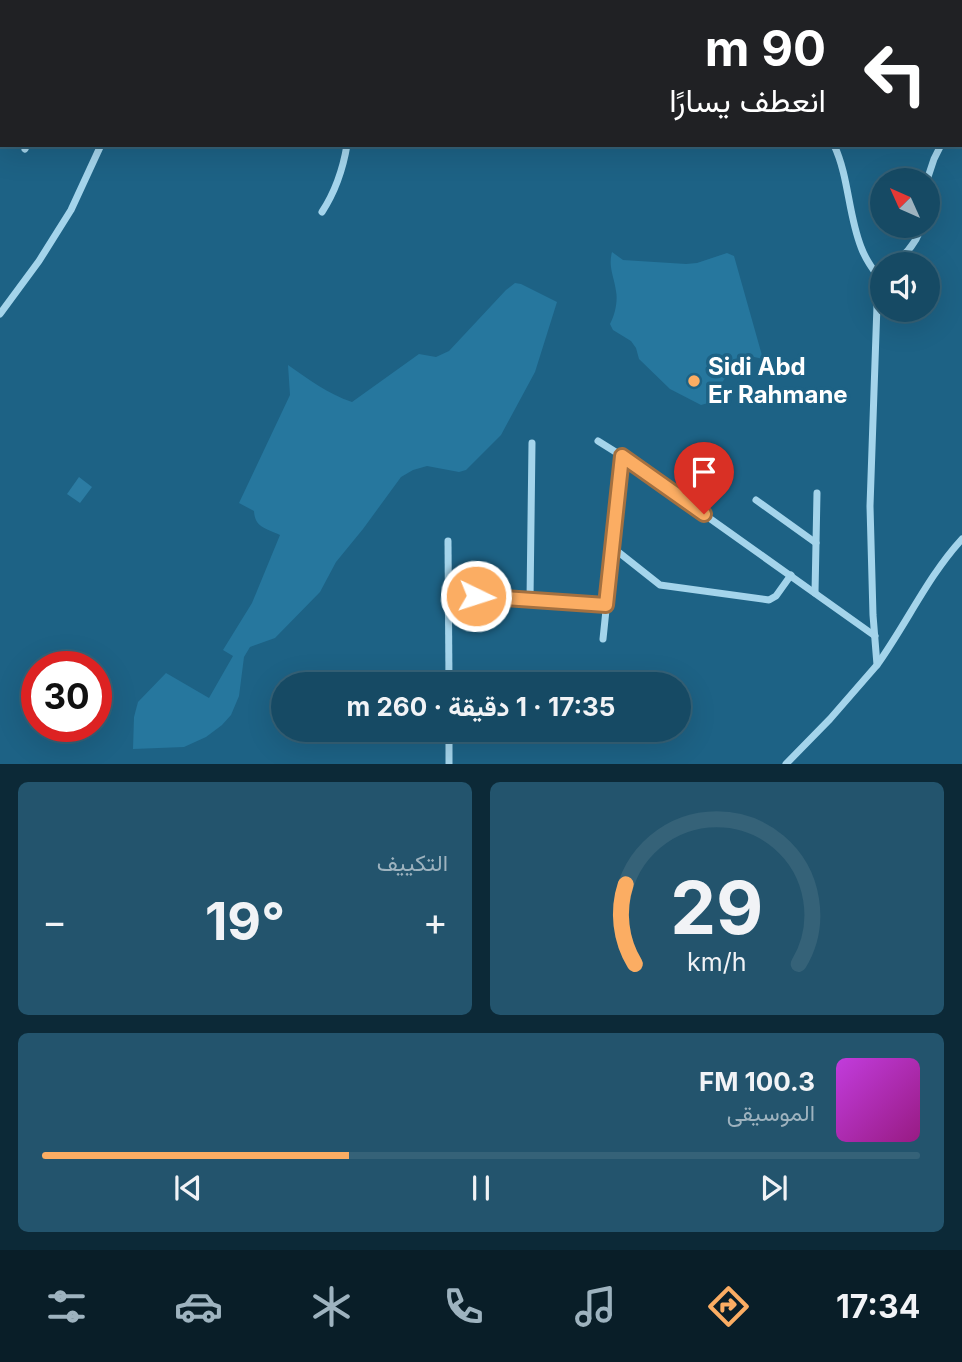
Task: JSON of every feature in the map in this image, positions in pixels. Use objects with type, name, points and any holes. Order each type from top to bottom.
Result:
[{"type":"street","points":[[0,314],[71,211],[101,147]]},
{"type":"street","points":[[322,212],[336,187],[347,147]]},
{"type":"street","points":[[835,147],[846,181],[855,229],[862,249],[870,260]]},
{"type":"street","points":[[931,168],[940,147]]},
{"type":"street","points":[[877,665],[870,506],[878,322]]},
{"type":"street","points":[[598,441],[875,636]]},
{"type":"street","points":[[530,600],[531,443]]},
{"type":"street","points":[[603,639],[622,456]]},
{"type":"street","points":[[815,593],[817,493]]},
{"type":"street","points":[[756,499],[816,543]]},
{"type":"street","points":[[786,764],[877,665],[897,637],[929,581],[962,539]]},
{"type":"street","points":[[448,541],[449,672]]},
{"type":"street","points":[[612,547],[660,585],[769,600],[776,596],[790,575]]},
{"type":"street","points":[[449,594],[606,605]]},
{"type":"street","points":[[449,742],[449,764]]},
{"type":"shaded area","points":[[612,252],[623,260],[686,264],[727,253],[734,256],[763,359],[750,356],[736,362],[708,403],[701,405],[670,389],[639,359],[631,341],[613,330],[610,324],[617,299],[611,267]]},
{"type":"shaded area","points":[[515,283],[557,302],[535,372],[501,435],[466,470],[459,472],[427,466],[401,477],[336,562],[320,592],[275,638],[250,647],[244,657],[239,696],[231,715],[222,725],[206,737],[184,747],[133,749],[134,717],[138,702],[166,673],[209,698],[233,656],[223,650],[252,603],[280,535],[262,527],[254,511],[239,503],[290,395],[288,365],[326,390],[352,402],[419,354],[436,357],[449,351]]},
{"type":"building","points":[[79,477],[92,487],[80,503],[67,494]]},
{"type":"place","name":"Sidi Abd Er Rahmane","points":[[694,381]]},
{"type":"route","points":[[476,596],[606,605],[622,456],[704,514]]}]
